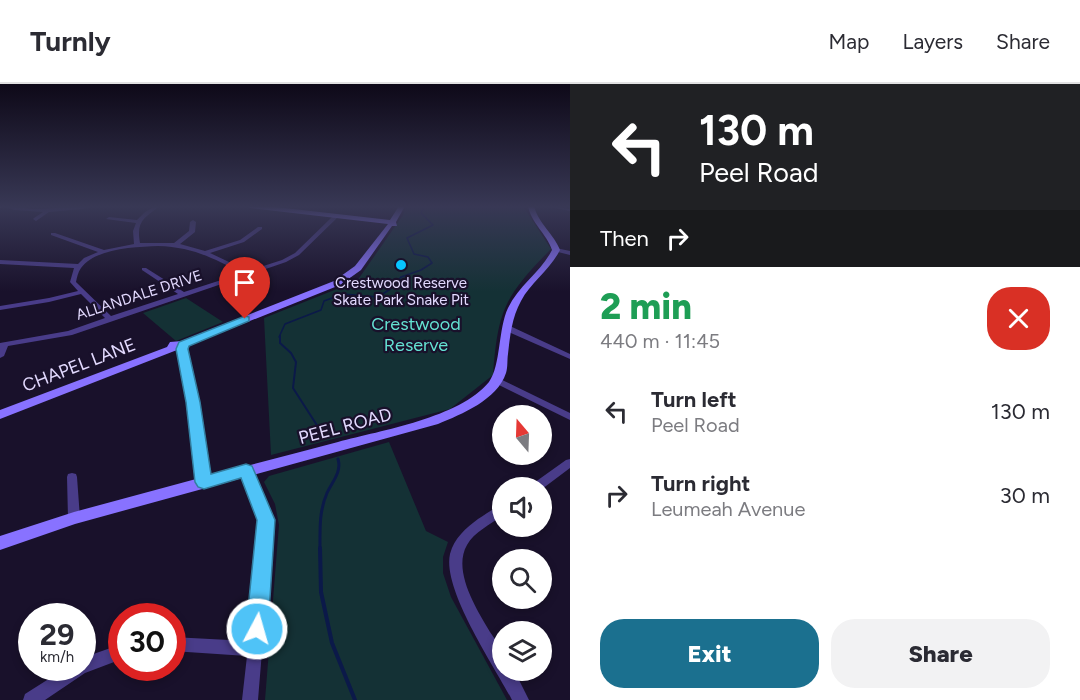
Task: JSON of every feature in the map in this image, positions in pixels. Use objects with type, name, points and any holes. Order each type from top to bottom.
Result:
[{"type":"street","points":[[55,235],[104,252]]},
{"type":"street","points":[[135,235],[137,244]]},
{"type":"street","points":[[176,244],[188,235]]},
{"type":"street","points":[[203,253],[242,241],[251,235]]},
{"type":"street","name":"ALLANDALE DRIVE","points":[[0,356],[2,344],[69,333],[284,261],[297,254],[317,235]]},
{"type":"street","name":"CHAPEL LANE","points":[[0,416],[179,347],[344,279],[358,268],[382,235]]},
{"type":"street","points":[[550,235],[556,250],[551,262],[516,300],[508,320],[500,373],[496,380],[570,417]]},
{"type":"street","points":[[110,319],[81,292],[73,282],[72,276],[79,266],[104,252],[137,244],[176,244],[248,273]]},
{"type":"street","points":[[556,250],[570,253]]},
{"type":"street","points":[[0,262],[79,266]]},
{"type":"street","points":[[144,269],[183,295]]},
{"type":"street","points":[[0,308],[81,292]]},
{"type":"street","points":[[507,328],[569,354]]},
{"type":"street","points":[[179,347],[193,402],[204,482]]},
{"type":"street","name":"PEEL ROAD","points":[[0,543],[74,518],[433,421],[467,407],[496,380]]},
{"type":"street","points":[[550,477],[570,463]]},
{"type":"street","points":[[246,470],[266,520],[250,700]]},
{"type":"street","points":[[72,477],[74,518]]},
{"type":"street","points":[[492,517],[471,531],[462,541],[456,552],[454,565],[459,585],[492,648]]},
{"type":"street","points":[[186,645],[255,649]]},
{"type":"street","points":[[31,700],[60,681]]},
{"type":"street","points":[[511,681],[521,700]]},
{"type":"green space","name":"Crestwood Reserve","points":[[389,235],[542,235],[551,249],[523,279],[507,305],[498,334],[493,375],[450,409],[271,455],[264,318],[357,281]]},
{"type":"green space","points":[[186,298],[223,322],[176,341],[143,313]]},
{"type":"green space","points":[[389,442],[426,531],[448,542],[443,557],[443,573],[451,597],[492,672],[492,681],[497,681],[507,700],[265,700],[279,525],[275,504],[264,482],[269,476]]},
{"type":"waterway","points":[[279,337],[285,324],[321,310],[324,301],[343,294],[378,297],[392,288],[401,277],[421,270],[432,263],[428,257],[414,254],[407,238],[414,235]]},
{"type":"waterway","points":[[280,336],[280,343],[291,353],[296,362],[293,388],[320,430]]},
{"type":"waterway","points":[[319,429],[324,436]]},
{"type":"waterway","points":[[320,548],[320,521],[327,493],[338,473],[338,459]]},
{"type":"waterway","points":[[320,548],[321,592],[332,643],[355,700]]},
{"type":"place","name":"Crestwood Reserve Skate Park Snake Pit","points":[[401,265]]},
{"type":"route","points":[[245,319],[183,344],[182,349],[193,402],[204,482],[246,470],[264,511],[266,529],[257,629]]}]
